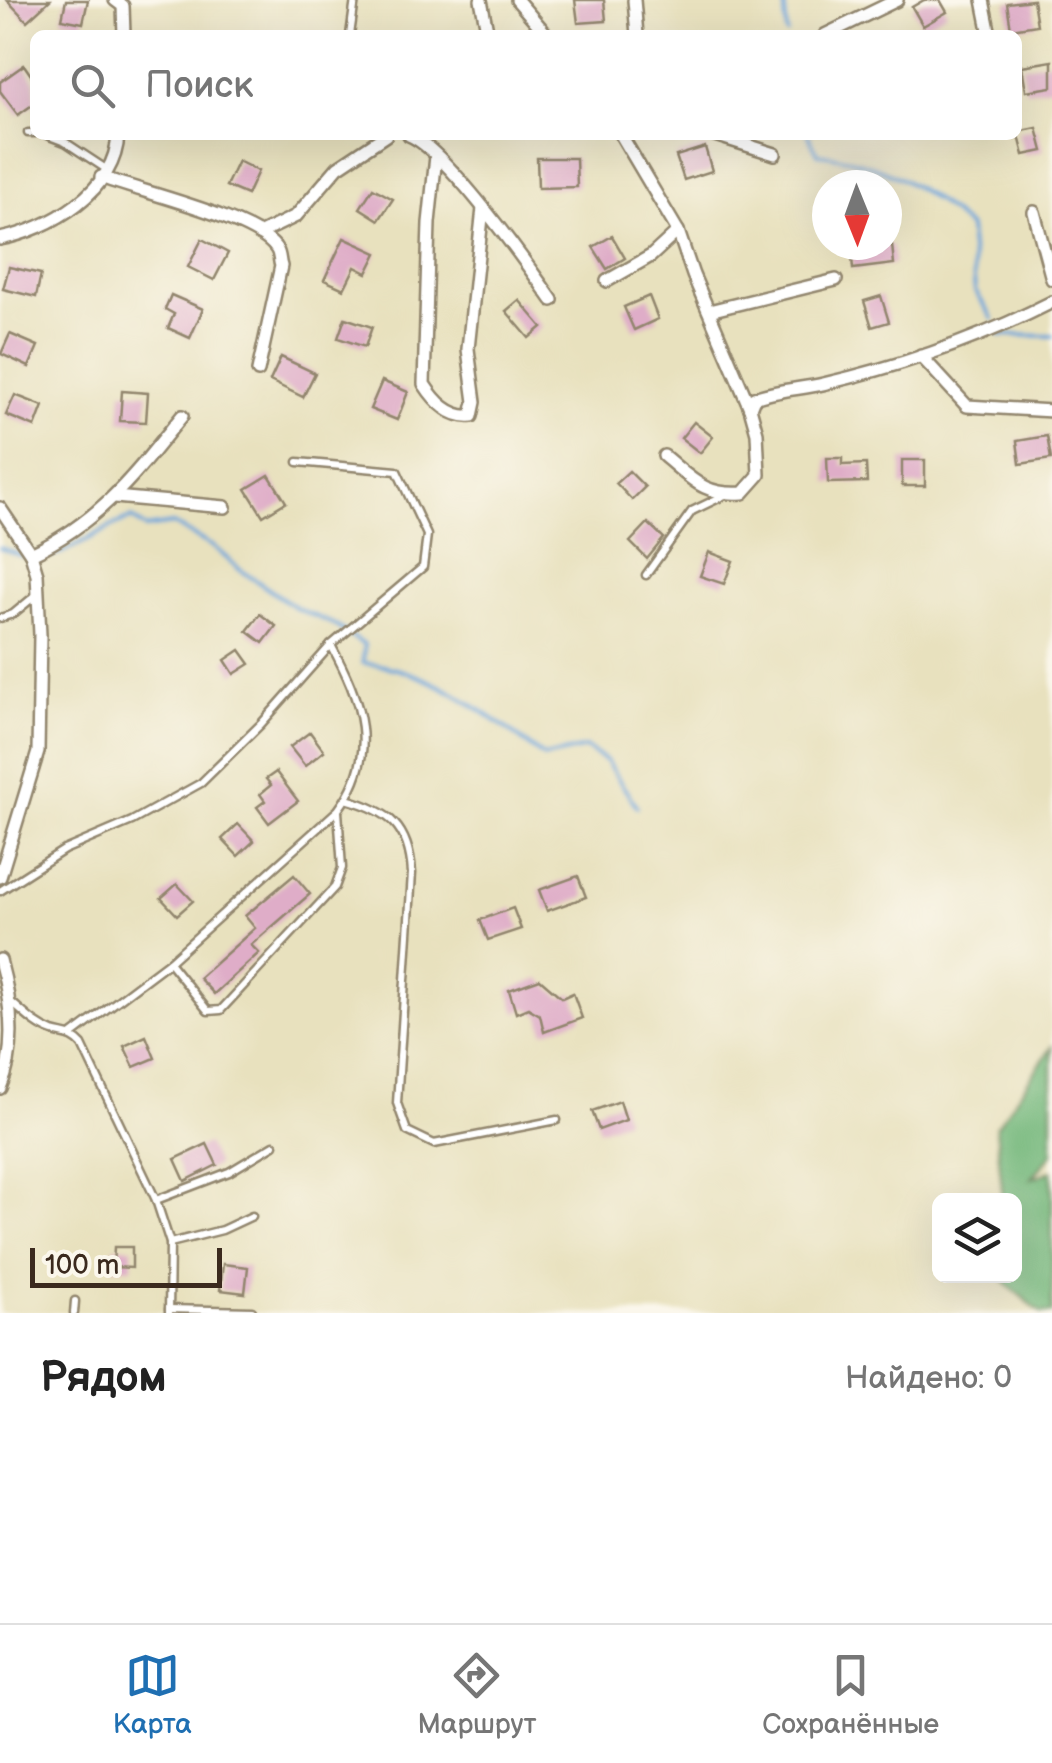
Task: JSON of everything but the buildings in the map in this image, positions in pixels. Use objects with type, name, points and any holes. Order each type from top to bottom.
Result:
[{"type":"street","points":[[115,0],[123,6],[124,30]]},
{"type":"street","points":[[481,0],[487,30]]},
{"type":"street","points":[[517,0],[543,30]]},
{"type":"street","points":[[634,0],[637,30]]},
{"type":"street","points":[[835,30],[897,0]]},
{"type":"street","points":[[983,0],[989,30]]},
{"type":"street","points":[[0,239],[48,225],[76,207],[111,162],[117,140]]},
{"type":"street","points":[[259,234],[296,216],[338,167],[378,140]]},
{"type":"street","points":[[422,140],[483,208],[552,300]]},
{"type":"street","points":[[623,140],[678,231],[750,408],[758,433],[759,475],[743,493],[704,490],[664,456]]},
{"type":"street","points":[[731,140],[775,154]]},
{"type":"street","points":[[436,156],[429,223],[424,384],[436,401],[460,417],[472,416],[476,402],[468,350],[483,208]]},
{"type":"street","points":[[103,173],[259,234],[277,249],[280,266],[258,371]]},
{"type":"street","points":[[1034,212],[1052,279]]},
{"type":"street","points":[[607,281],[651,256],[678,231]]},
{"type":"street","points":[[709,311],[836,280]]},
{"type":"street","points":[[750,408],[754,398],[767,393],[822,384],[921,356],[1014,321],[1052,302]]},
{"type":"street","points":[[921,356],[967,406],[1052,411]]},
{"type":"street","points":[[31,554],[55,543],[116,497],[182,416]]},
{"type":"street","points":[[116,497],[224,507]]},
{"type":"street","points":[[0,508],[31,554],[37,574],[38,752],[0,877]]},
{"type":"street","points":[[0,960],[11,1002],[7,1072],[0,1088]]},
{"type":"lane","points":[[351,30],[355,0]]},
{"type":"lane","points":[[60,140],[103,173]]},
{"type":"lane","points":[[0,892],[64,850],[202,783],[261,724],[331,644],[423,567],[427,535],[398,471],[298,462]]},
{"type":"lane","points":[[646,575],[692,511],[727,494]]},
{"type":"lane","points":[[0,618],[13,614],[37,594]]},
{"type":"lane","points":[[72,1035],[168,962],[346,799],[360,761],[364,726],[352,683],[331,644]]},
{"type":"lane","points":[[346,799],[370,805],[390,818],[410,849],[412,874],[398,1103],[408,1131],[434,1144],[556,1120]]},
{"type":"lane","points":[[168,962],[208,1010],[221,1010],[335,887],[342,868],[338,810]]},
{"type":"lane","points":[[11,1002],[31,1020],[52,1032],[72,1035],[82,1045],[156,1200],[170,1243],[169,1311],[252,1311]]},
{"type":"lane","points":[[156,1200],[228,1172],[274,1145]]},
{"type":"lane","points":[[170,1243],[222,1230],[252,1216]]},
{"type":"lane","points":[[74,1313],[75,1301]]},
{"type":"green space","points":[[1052,1047],[1052,1154],[1032,1178],[1052,1171],[1052,1313],[1041,1313],[1005,1283],[1022,1283],[1022,1193],[1002,1193],[996,1127]]},
{"type":"waterway","points":[[784,0],[787,30]]},
{"type":"waterway","points":[[811,140],[818,154],[861,163],[918,188],[969,228],[975,291],[993,319]]},
{"type":"waterway","points":[[1000,335],[1052,336]]},
{"type":"waterway","points":[[52,556],[132,518],[145,528],[173,524],[215,548],[298,609],[333,624],[364,645],[363,663],[413,674],[437,684],[482,711],[544,757],[586,748],[606,761],[637,807]]},
{"type":"waterway","points":[[0,548],[22,556]]}]
